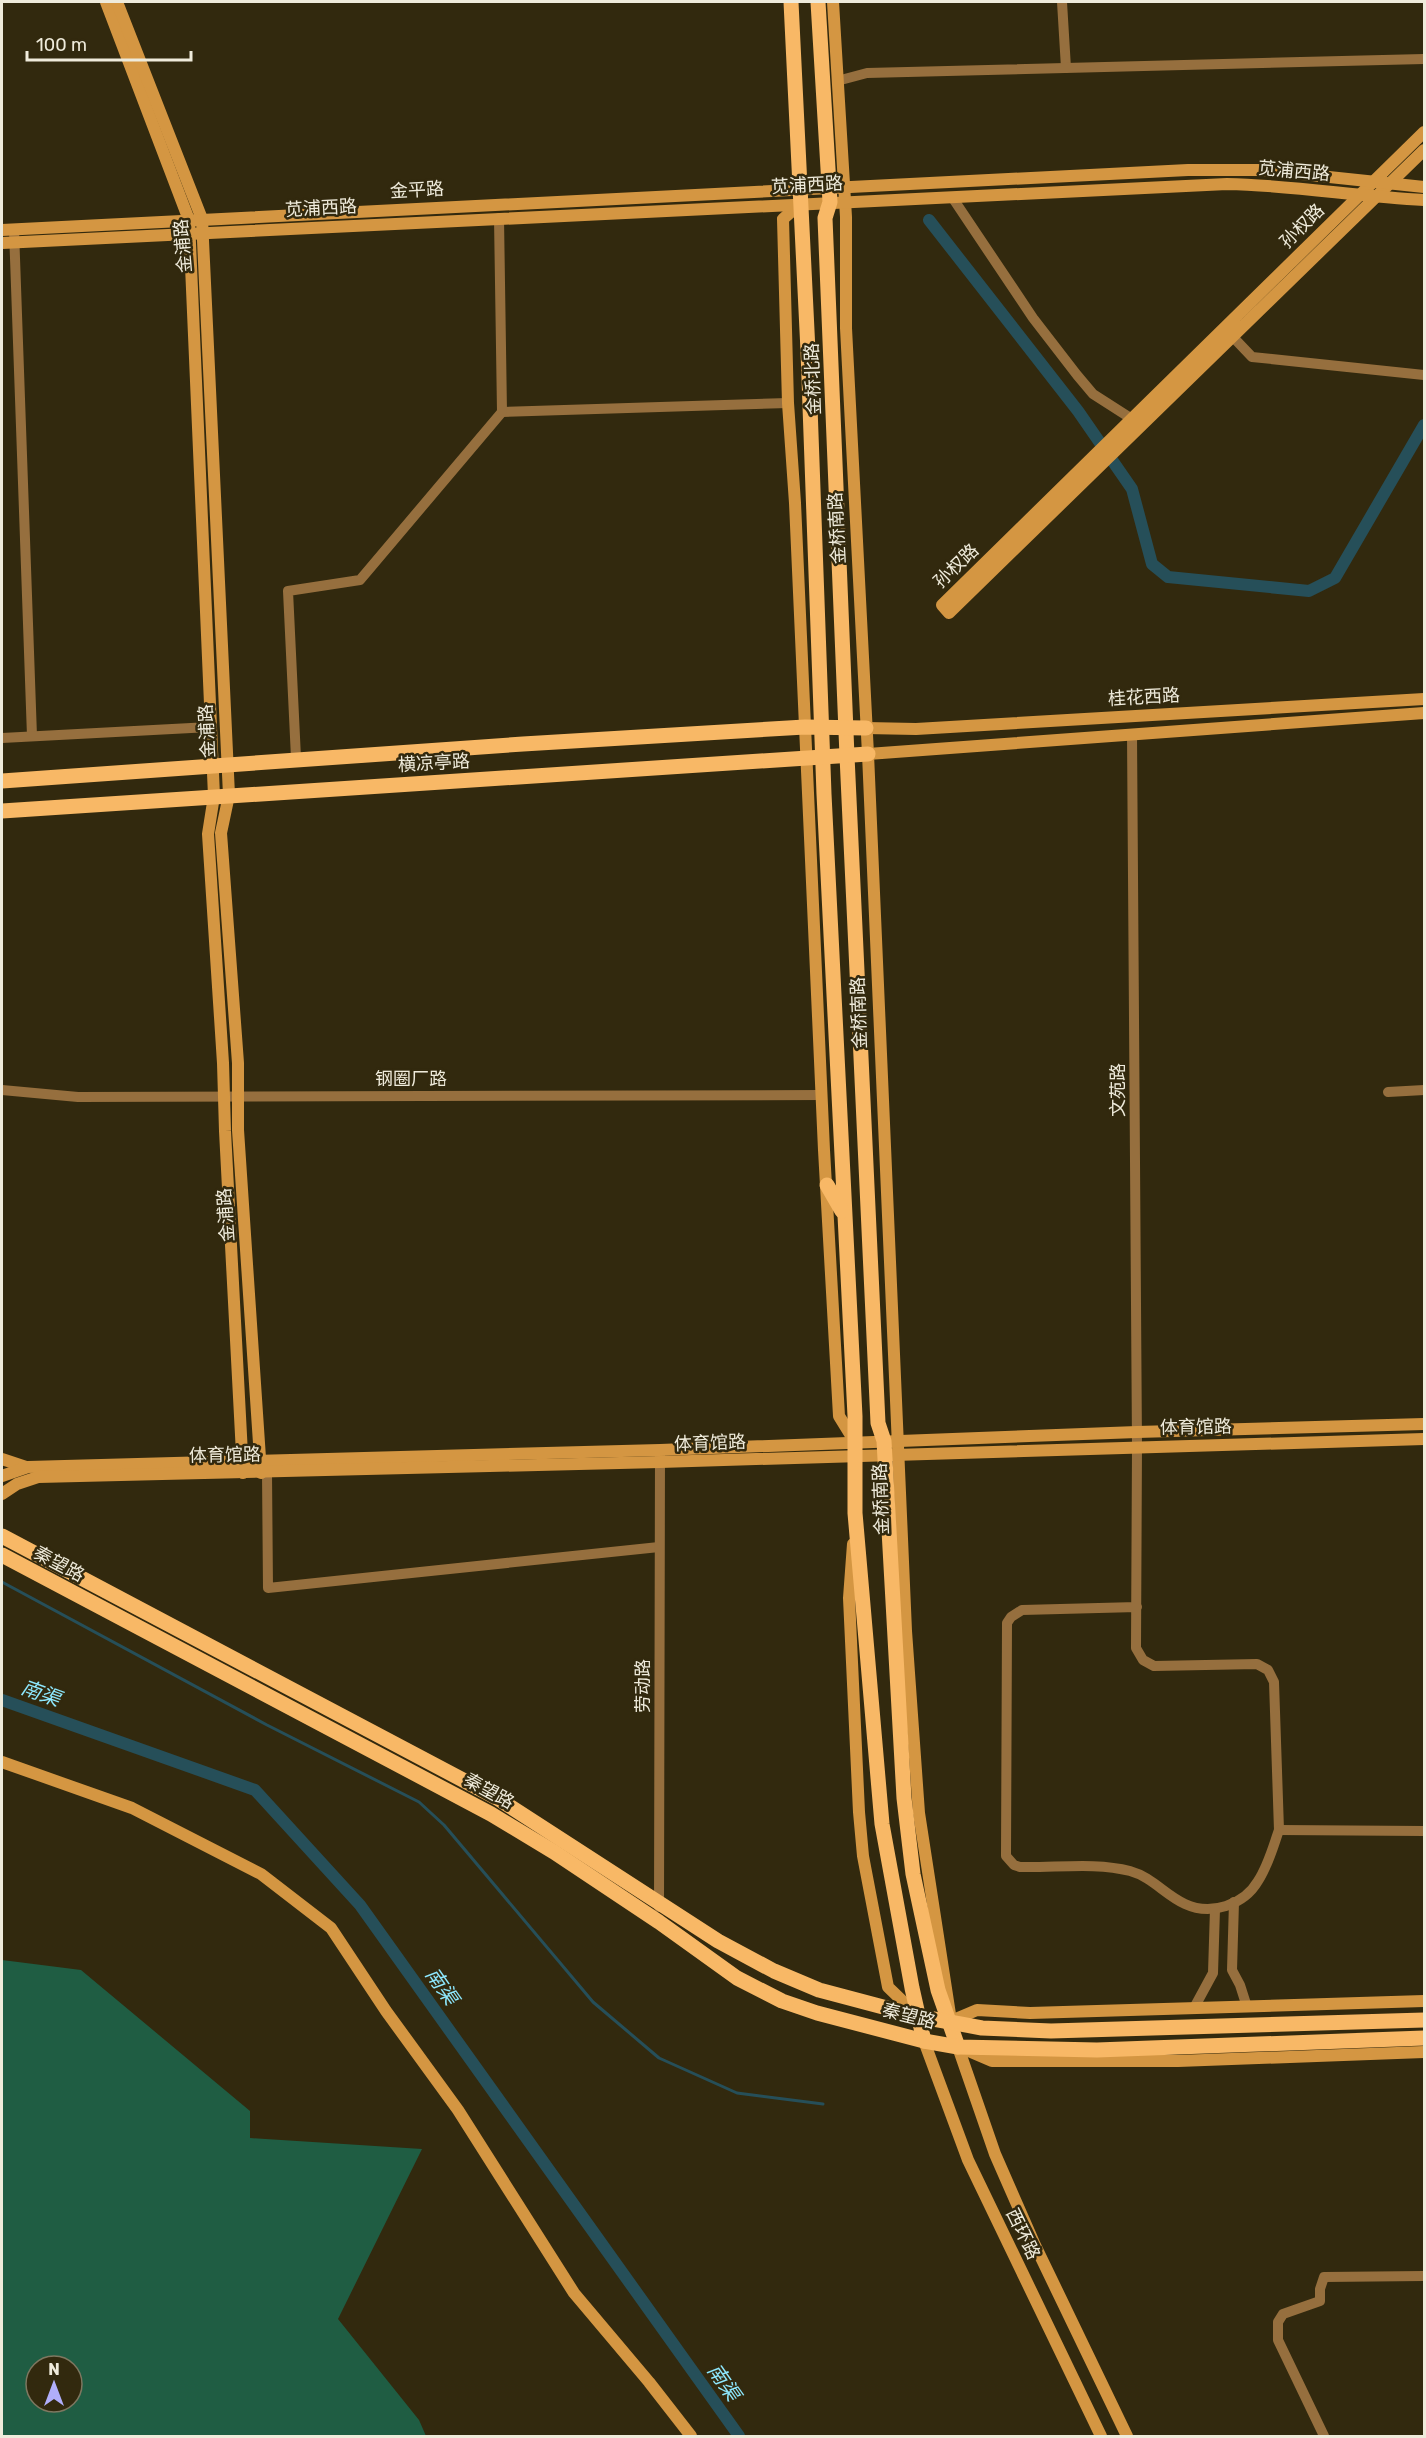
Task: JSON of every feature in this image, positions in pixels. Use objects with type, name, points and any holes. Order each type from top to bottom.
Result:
[{"type":"main road","name":"金浦路","points":[[106,2],[196,226],[210,728],[219,764]]},
{"type":"main road","name":"金浦路","points":[[117,2],[196,226],[221,833],[238,1063],[238,1130],[263,1469]]},
{"type":"main road","name":"金桥北路","points":[[791,2],[808,351],[823,757]]},
{"type":"main road","name":"金桥北路","points":[[818,2],[837,195],[825,218],[847,756]]},
{"type":"main road","name":"金桥南路","points":[[832,2],[837,81],[837,195],[868,754],[883,1122],[891,1448],[904,1798],[913,1874],[938,1990],[951,2021],[958,2047]]},
{"type":"main road","name":"孙权路","points":[[1126,433],[1132,419],[1425,132]]},
{"type":"main road","name":"孙权路","points":[[1097,461],[949,613],[942,605],[1126,433],[1232,336],[1425,150]]},
{"type":"main road","name":"苋浦西路","points":[[196,226],[499,218],[1228,169],[1290,172],[1425,187]]},
{"type":"main road","name":"苋浦西路","points":[[837,195],[952,197],[1227,184],[1289,187],[1375,198],[1425,200]]},
{"type":"main road","name":"金平路","points":[[2,243],[10,234],[799,197]]},
{"type":"main road","name":"金桥北路","points":[[799,197],[783,219],[788,403],[805,728]]},
{"type":"main road","points":[[831,359],[846,328]]},
{"type":"main road","name":"桂花西路","points":[[866,728],[916,729],[1425,699]]},
{"type":"main road","name":"桂花西路","points":[[868,754],[1425,713]]},
{"type":"main road","name":"金桥南路","points":[[805,728],[839,1416],[855,1449]]},
{"type":"main road","name":"横凉亭路","points":[[2,781],[296,758],[805,728],[866,728]]},
{"type":"main road","name":"横凉亭路","points":[[2,811],[868,754]]},
{"type":"main road","name":"金桥南路","points":[[847,756],[878,1423],[891,1448]]},
{"type":"main road","name":"金桥南路","points":[[823,757],[855,1449],[855,1512],[849,1598],[859,1812],[863,1856],[888,1987],[917,2016]]},
{"type":"main road","name":"金浦路","points":[[221,796],[208,834],[243,1467]]},
{"type":"main road","points":[[866,1150],[883,1122]]},
{"type":"main road","points":[[827,1185],[844,1214]]},
{"type":"main road","name":"体育馆路","points":[[891,1448],[1137,1432],[1425,1424]]},
{"type":"main road","name":"体育馆路","points":[[2,1459],[28,1467],[243,1467],[263,1469],[891,1448],[1137,1446],[1425,1439]]},
{"type":"main road","points":[[28,1467],[38,1477]]},
{"type":"main road","name":"体育馆路","points":[[2,1476],[28,1467]]},
{"type":"main road","name":"体育馆路","points":[[2,1494],[17,1484],[38,1477],[243,1467]]},
{"type":"main road","name":"金桥南路","points":[[855,1512],[882,1824],[917,2016],[924,2041]]},
{"type":"main road","name":"秦望路","points":[[2,1536],[497,1798],[718,1941],[774,1971],[819,1990],[917,2016],[982,2028],[1051,2031],[1425,2020]]},
{"type":"main road","name":"秦望路","points":[[2,1555],[491,1814],[554,1852],[659,1922],[737,1978],[782,2001],[924,2041],[958,2047],[1097,2050],[1425,2038]]},
{"type":"main road","points":[[2,1762],[132,1808],[261,1874],[331,1928],[386,2011],[458,2110],[574,2293],[691,2436]]},
{"type":"main road","name":"秦望路","points":[[951,2021],[977,2010],[1030,2013],[1425,2001]]},
{"type":"main road","name":"西环路","points":[[924,2041],[968,2160],[1101,2436]]},
{"type":"main road","name":"秦望路","points":[[958,2047],[992,2061],[1178,2061],[1425,2052]]},
{"type":"main road","name":"西环路","points":[[958,2047],[995,2154],[1034,2242],[1127,2436]]},
{"type":"street","points":[[1062,2],[1066,68]]},
{"type":"street","points":[[837,81],[867,74],[1425,59]]},
{"type":"street","points":[[952,197],[1033,318],[1077,375],[1093,394],[1132,419]]},
{"type":"street","points":[[296,758],[288,591],[360,580],[502,412],[499,218]]},
{"type":"street","points":[[10,234],[32,736]]},
{"type":"street","points":[[1232,336],[1252,357],[1425,375]]},
{"type":"street","points":[[502,412],[788,403]]},
{"type":"street","points":[[2,738],[210,728]]},
{"type":"street","name":"文苑路","points":[[1132,734],[1137,1432],[1136,1648],[1143,1660],[1155,1666],[1257,1664],[1272,1675],[1279,1830]]},
{"type":"street","name":"钢圈厂路","points":[[2,1090],[78,1097],[822,1095]]},
{"type":"street","points":[[1388,1092],[1425,1090]]},
{"type":"street","name":"劳动路","points":[[659,1922],[660,1456]]},
{"type":"street","points":[[263,1469],[268,1588],[659,1547]]},
{"type":"street","points":[[1137,1607],[1022,1610],[1016,1612],[1007,1623],[1006,1856],[1014,1865],[1020,1867],[1109,1868],[1131,1871],[1152,1881],[1186,1905],[1215,1909],[1244,1897],[1258,1882],[1279,1830],[1425,1831]]},
{"type":"street","points":[[1234,1902],[1232,1970],[1247,2007]]},
{"type":"street","points":[[1194,2008],[1213,1973],[1215,1909]]},
{"type":"street","points":[[1324,2436],[1278,2340],[1278,2322],[1283,2314],[1320,2301],[1320,2289],[1324,2277],[1425,2276]]},
{"type":"green space","points":[[2,1960],[81,1970],[250,2111],[250,2138],[422,2149],[338,2319],[419,2420],[426,2436],[2,2436]]},
{"type":"waterway","points":[[929,220],[1078,411],[1132,489],[1152,564],[1168,577],[1309,591],[1335,578],[1424,425]]},
{"type":"waterway","points":[[2,1582],[267,1725],[419,1802],[444,1825],[593,2002],[659,2058],[737,2093],[823,2104]]},
{"type":"waterway","name":"南渠","points":[[2,1700],[255,1790],[360,1905],[739,2436]]}]
